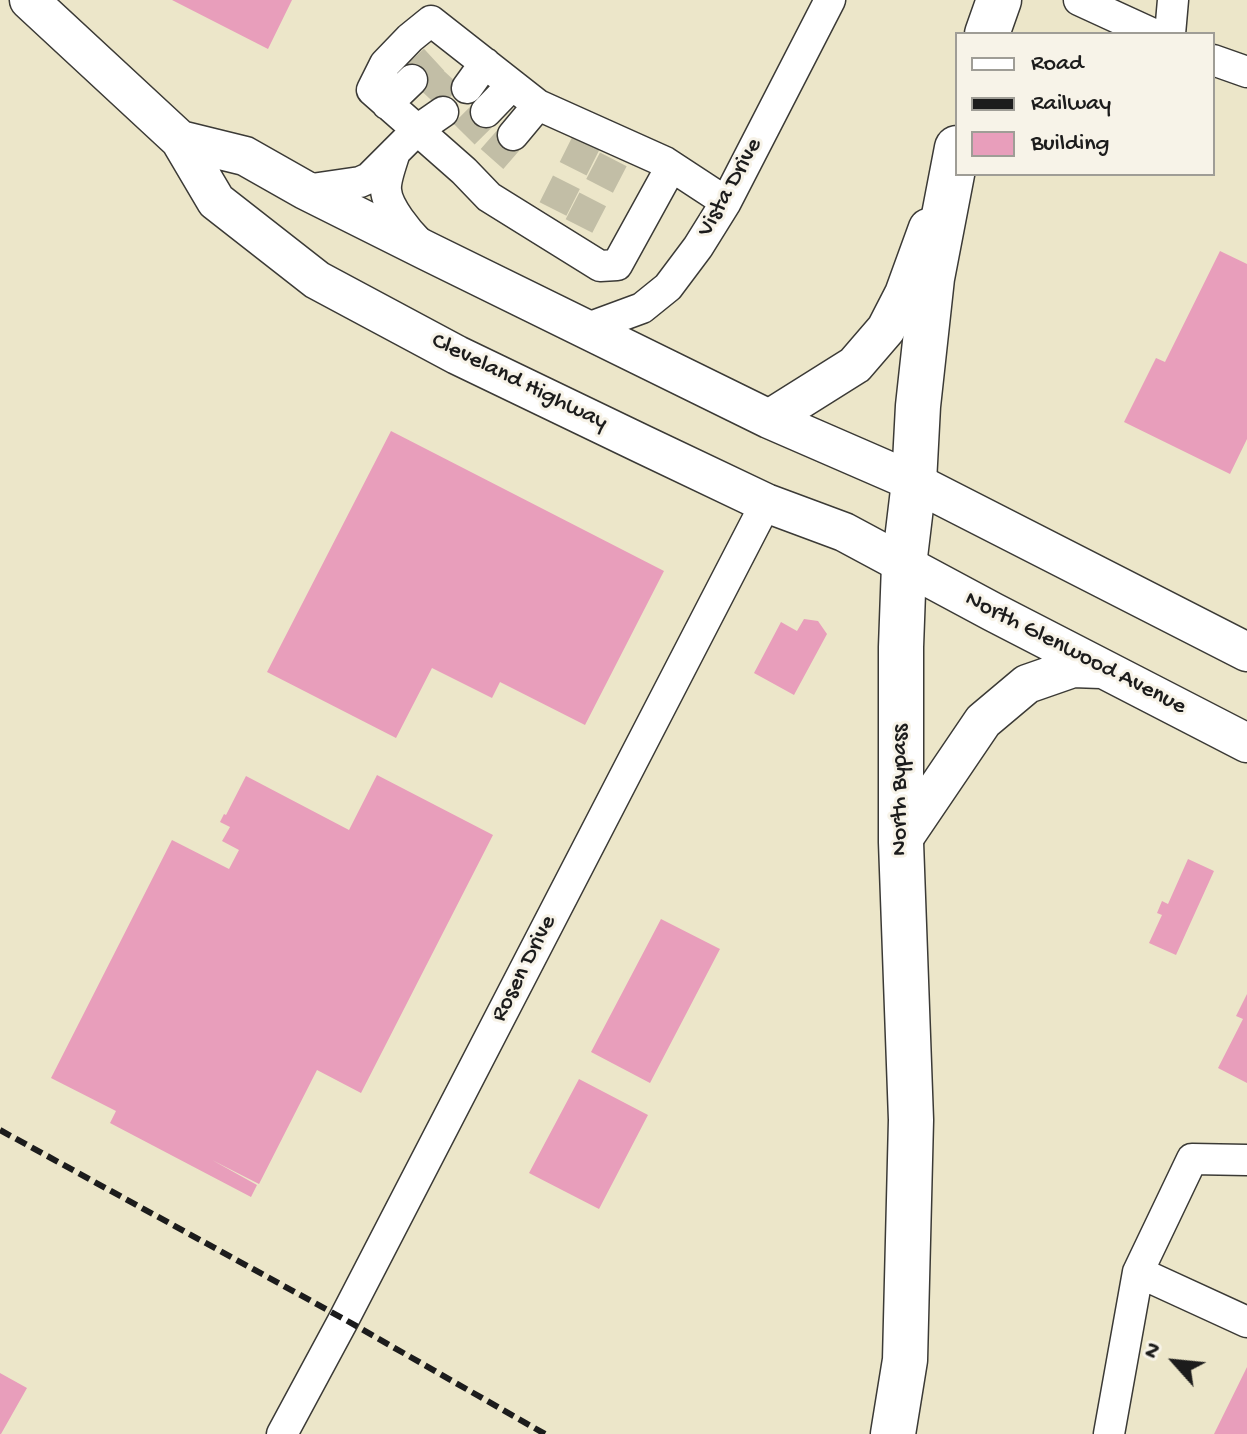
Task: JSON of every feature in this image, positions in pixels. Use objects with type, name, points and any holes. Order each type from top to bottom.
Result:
[{"type":"highway","points":[[988,32],[999,0]]},
{"type":"highway","name":"North Bypass","points":[[893,1434],[905,1360],[911,1120],[901,842],[904,565],[932,278],[955,159]]},
{"type":"main road","name":"Cleveland Highway","points":[[29,0],[180,140],[216,201],[317,280],[457,355],[766,503],[844,532],[904,565]]},
{"type":"main road","name":"Cleveland Highway","points":[[180,140],[245,156],[305,190],[769,419],[914,482]]},
{"type":"main road","points":[[769,419],[855,365],[886,329],[904,294],[955,154]]},
{"type":"main road","points":[[914,482],[1247,652]]},
{"type":"main road","name":"North Glenwood Avenue","points":[[904,565],[1247,743]]},
{"type":"main road","points":[[901,842],[983,721],[1027,684],[1073,668],[1101,669]]},
{"type":"street","name":"Vista Drive","points":[[585,329],[642,308],[668,287],[698,247],[726,202],[830,0]]},
{"type":"street","points":[[1079,0],[1149,32]]},
{"type":"street","points":[[1170,32],[1173,0]]},
{"type":"street","points":[[671,167],[617,265],[600,266],[574,236],[548,220],[489,197],[481,168],[455,144],[404,118],[372,90],[385,64],[431,21],[461,62],[512,85],[538,105],[618,150],[671,167],[726,202]]},
{"type":"street","points":[[1215,61],[1247,72]]},
{"type":"street","points":[[486,112],[512,85]]},
{"type":"street","points":[[404,118],[428,97],[404,118],[386,191],[396,215],[427,251]]},
{"type":"street","points":[[513,135],[538,105]]},
{"type":"street","points":[[305,190],[360,182],[369,178],[396,151]]},
{"type":"street","name":"Rosen Drive","points":[[282,1434],[766,503]]},
{"type":"street","points":[[1109,1434],[1138,1272],[1192,1159],[1247,1160]]},
{"type":"street","points":[[1138,1272],[1247,1322]]},
{"type":"building","points":[[172,0],[292,0],[268,49]]},
{"type":"building","points":[[1220,251],[1247,264],[1247,439],[1230,474],[1124,422],[1156,358],[1165,362]]},
{"type":"building","points":[[391,431],[664,571],[585,725],[500,682],[492,698],[432,668],[396,738],[267,672]]},
{"type":"building","points":[[804,619],[818,621],[827,634],[794,695],[754,673],[781,622],[797,631]]},
{"type":"building","points":[[377,775],[493,835],[361,1093],[317,1070],[259,1184],[212,1160],[257,1185],[251,1197],[110,1123],[116,1111],[51,1078],[172,840],[229,869],[239,850],[222,841],[230,827],[220,822],[246,776],[349,830]]},
{"type":"building","points":[[1188,859],[1214,871],[1176,955],[1149,943],[1162,915],[1157,913],[1162,901],[1168,904]]},
{"type":"building","points":[[661,919],[720,949],[650,1083],[591,1052]]},
{"type":"building","points":[[1247,994],[1247,1083],[1218,1068],[1243,1019],[1236,1016]]},
{"type":"building","points":[[579,1079],[648,1115],[599,1209],[529,1173]]},
{"type":"building","points":[[1247,1367],[1247,1434],[1214,1434]]},
{"type":"building","points":[[0,1373],[27,1388],[1,1434],[0,1434]]},
{"type":"tunnel","points":[[412,80],[436,58]]},
{"type":"tunnel","points":[[429,98],[451,74]]},
{"type":"tunnel","points":[[464,134],[486,112]]},
{"type":"tunnel","points":[[492,159],[513,135]]},
{"type":"tunnel","points":[[553,209],[586,143]]},
{"type":"tunnel","points":[[579,226],[614,158]]},
{"type":"railway","points":[[0,1130],[344,1319],[545,1434]]}]
